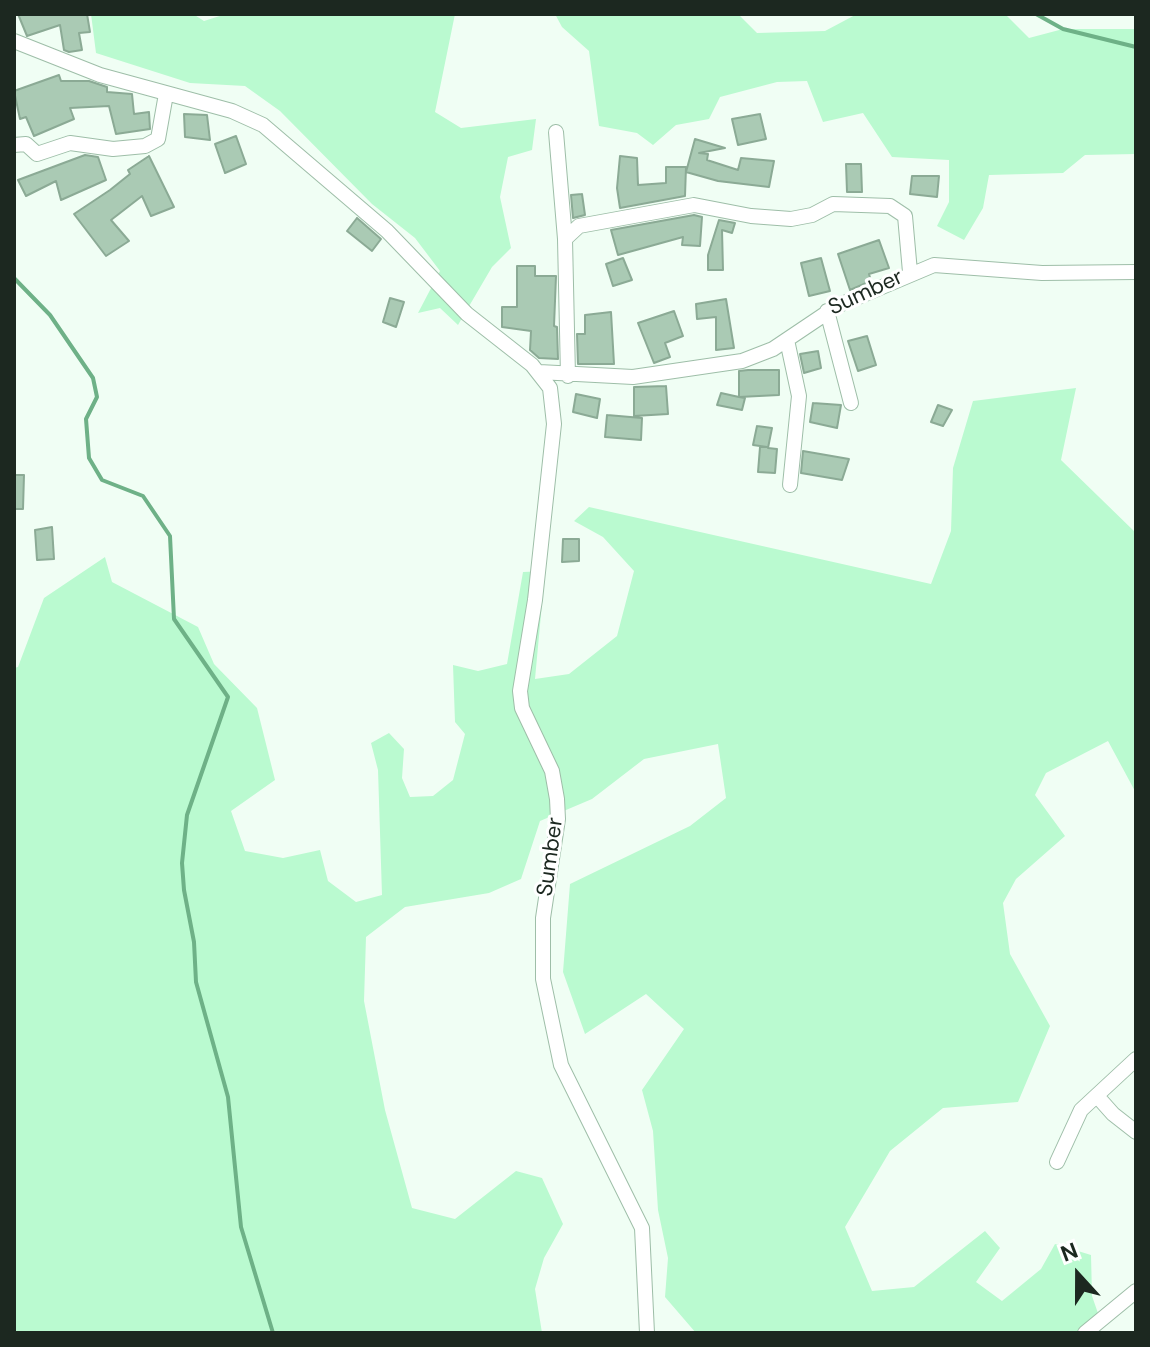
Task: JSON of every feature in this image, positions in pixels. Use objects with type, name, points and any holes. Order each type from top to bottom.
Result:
[{"type":"street","points":[[14,41],[100,75],[232,111],[277,134],[387,231],[467,314],[539,372]]},
{"type":"street","points":[[14,145],[26,144],[37,154],[70,143],[97,148],[145,146],[158,139],[166,94]]},
{"type":"street","points":[[556,132],[565,239],[568,376]]},
{"type":"street","points":[[565,239],[579,226],[694,205],[751,216],[791,219],[812,215],[833,204],[890,206],[905,216],[910,272]]},
{"type":"street","name":"Sumber","points":[[539,372],[610,378],[759,357],[827,311],[910,272],[934,265],[1042,273],[1136,272]]},
{"type":"street","points":[[827,311],[851,403]]},
{"type":"street","points":[[787,340],[799,396],[790,485]]},
{"type":"street","name":"Sumber","points":[[539,372],[553,398],[554,424],[535,600],[520,691],[522,708],[552,771],[557,799],[558,819],[542,930],[543,979],[561,1065],[642,1228],[647,1333]]},
{"type":"street","points":[[1057,1162],[1081,1110],[1136,1059]]},
{"type":"street","points":[[1097,1096],[1118,1119],[1136,1132]]},
{"type":"street","points":[[1085,1333],[1136,1291]]},
{"type":"green space","points":[[91,14],[193,14],[204,21],[226,14],[455,14],[435,112],[461,128],[536,119],[532,150],[508,157],[500,197],[511,248],[492,267],[458,325],[440,308],[418,313],[440,271],[415,238],[372,204],[280,111],[245,86],[190,83],[96,53]]},
{"type":"green space","points":[[555,14],[738,14],[757,33],[825,31],[857,14],[1005,14],[1029,38],[1063,29],[1136,29],[1136,154],[1085,155],[1063,173],[989,175],[983,208],[964,240],[937,226],[949,202],[949,160],[892,157],[863,113],[823,122],[807,81],[777,82],[720,97],[709,119],[676,125],[653,145],[637,133],[599,126],[589,51],[562,27]]},
{"type":"green space","points":[[1076,388],[1061,460],[1136,533],[1136,793],[1108,741],[1046,773],[1035,795],[1065,836],[1016,879],[1003,903],[1010,954],[1050,1026],[1018,1102],[943,1108],[890,1151],[845,1227],[872,1291],[914,1287],[985,1231],[1000,1248],[976,1282],[1002,1301],[1041,1269],[1055,1244],[1091,1255],[1092,1296],[1100,1319],[1078,1333],[696,1333],[665,1297],[668,1258],[658,1210],[653,1131],[642,1090],[684,1029],[646,994],[585,1034],[563,972],[570,884],[690,826],[726,798],[718,744],[644,759],[592,799],[540,821],[521,879],[489,893],[405,907],[366,937],[364,1001],[385,1110],[412,1208],[455,1219],[516,1171],[542,1178],[563,1224],[544,1258],[535,1289],[542,1333],[14,1333],[14,668],[18,667],[44,598],[105,557],[112,582],[198,627],[214,664],[257,708],[275,780],[231,811],[245,851],[283,858],[320,850],[328,881],[356,902],[382,895],[378,770],[371,743],[389,733],[404,749],[402,778],[410,797],[433,796],[453,780],[465,734],[455,722],[453,665],[478,671],[507,664],[523,572],[545,571],[535,679],[569,674],[617,636],[634,571],[603,537],[574,521],[589,507],[931,584],[951,531],[953,468],[973,401]]},
{"type":"building","points":[[18,14],[87,14],[90,32],[79,33],[82,50],[69,52],[64,50],[60,25],[27,36]]},
{"type":"building","points":[[59,75],[61,81],[89,81],[107,87],[107,92],[132,94],[134,114],[149,112],[150,129],[116,134],[109,106],[70,108],[74,119],[34,136],[26,117],[20,119],[14,91]]},
{"type":"building","points":[[184,114],[207,115],[210,140],[185,137]]},
{"type":"building","points":[[760,114],[766,139],[738,145],[732,119]]},
{"type":"building","points":[[236,136],[246,164],[225,173],[215,144]]},
{"type":"building","points":[[695,139],[725,148],[699,153],[708,154],[707,160],[738,170],[741,158],[774,161],[769,187],[718,181],[686,172]]},
{"type":"building","points":[[85,155],[98,157],[106,180],[61,200],[56,181],[26,196],[18,180]]},
{"type":"building","points":[[149,156],[174,207],[151,216],[142,196],[111,220],[129,241],[106,256],[74,214],[110,190],[130,174],[128,170]]},
{"type":"building","points":[[620,156],[637,158],[638,185],[666,183],[666,167],[686,167],[685,196],[620,208],[617,188]]},
{"type":"building","points":[[846,164],[861,164],[862,192],[847,192]]},
{"type":"building","points":[[912,176],[939,176],[937,197],[910,194]]},
{"type":"building","points":[[582,194],[585,215],[573,218],[571,195]]},
{"type":"building","points":[[694,215],[702,217],[700,246],[682,245],[683,237],[618,255],[611,230]]},
{"type":"building","points":[[357,218],[381,239],[372,251],[347,231]]},
{"type":"building","points":[[719,220],[735,223],[732,233],[722,230],[723,270],[708,270],[708,255]]},
{"type":"building","points":[[879,240],[889,268],[869,274],[871,281],[850,290],[838,254]]},
{"type":"building","points":[[623,258],[632,280],[613,286],[606,264]]},
{"type":"building","points":[[821,258],[830,291],[809,296],[801,263]]},
{"type":"building","points":[[517,266],[535,266],[535,276],[556,276],[554,326],[557,327],[558,359],[539,358],[530,350],[531,331],[502,327],[502,307],[517,307]]},
{"type":"building","points":[[390,298],[404,302],[396,327],[383,322]]},
{"type":"building","points":[[726,299],[734,348],[716,350],[716,317],[697,319],[696,304]]},
{"type":"building","points":[[674,311],[683,336],[665,343],[670,357],[654,363],[638,323]]},
{"type":"building","points":[[611,312],[614,364],[578,364],[577,334],[585,334],[585,315]]},
{"type":"building","points":[[867,336],[876,365],[858,371],[848,341]]},
{"type":"building","points":[[818,351],[821,368],[804,373],[800,354]]},
{"type":"building","points":[[779,370],[779,395],[739,397],[739,371]]},
{"type":"building","points":[[666,386],[668,414],[634,416],[634,387]]},
{"type":"building","points":[[721,393],[745,398],[742,410],[717,405]]},
{"type":"building","points":[[576,394],[600,399],[597,418],[573,412]]},
{"type":"building","points":[[813,403],[841,405],[837,428],[810,422]]},
{"type":"building","points":[[938,405],[952,410],[943,426],[931,422]]},
{"type":"building","points":[[607,415],[642,418],[641,440],[605,437]]},
{"type":"building","points":[[757,426],[772,428],[768,448],[777,449],[775,473],[758,472],[760,447],[767,447],[753,445]]},
{"type":"building","points":[[803,451],[849,459],[842,480],[801,473]]},
{"type":"building","points":[[14,475],[24,475],[23,509],[14,509]]},
{"type":"building","points":[[52,527],[54,559],[37,560],[35,530]]},
{"type":"building","points":[[563,539],[579,539],[579,561],[562,562]]},
{"type":"waterway","points":[[1036,14],[1063,29],[1136,47]]},
{"type":"waterway","points":[[14,278],[50,315],[93,378],[97,397],[86,419],[89,458],[102,480],[143,496],[170,536],[174,619],[228,697],[187,815],[182,863],[194,942],[196,982],[228,1097],[241,1227],[273,1333]]}]
